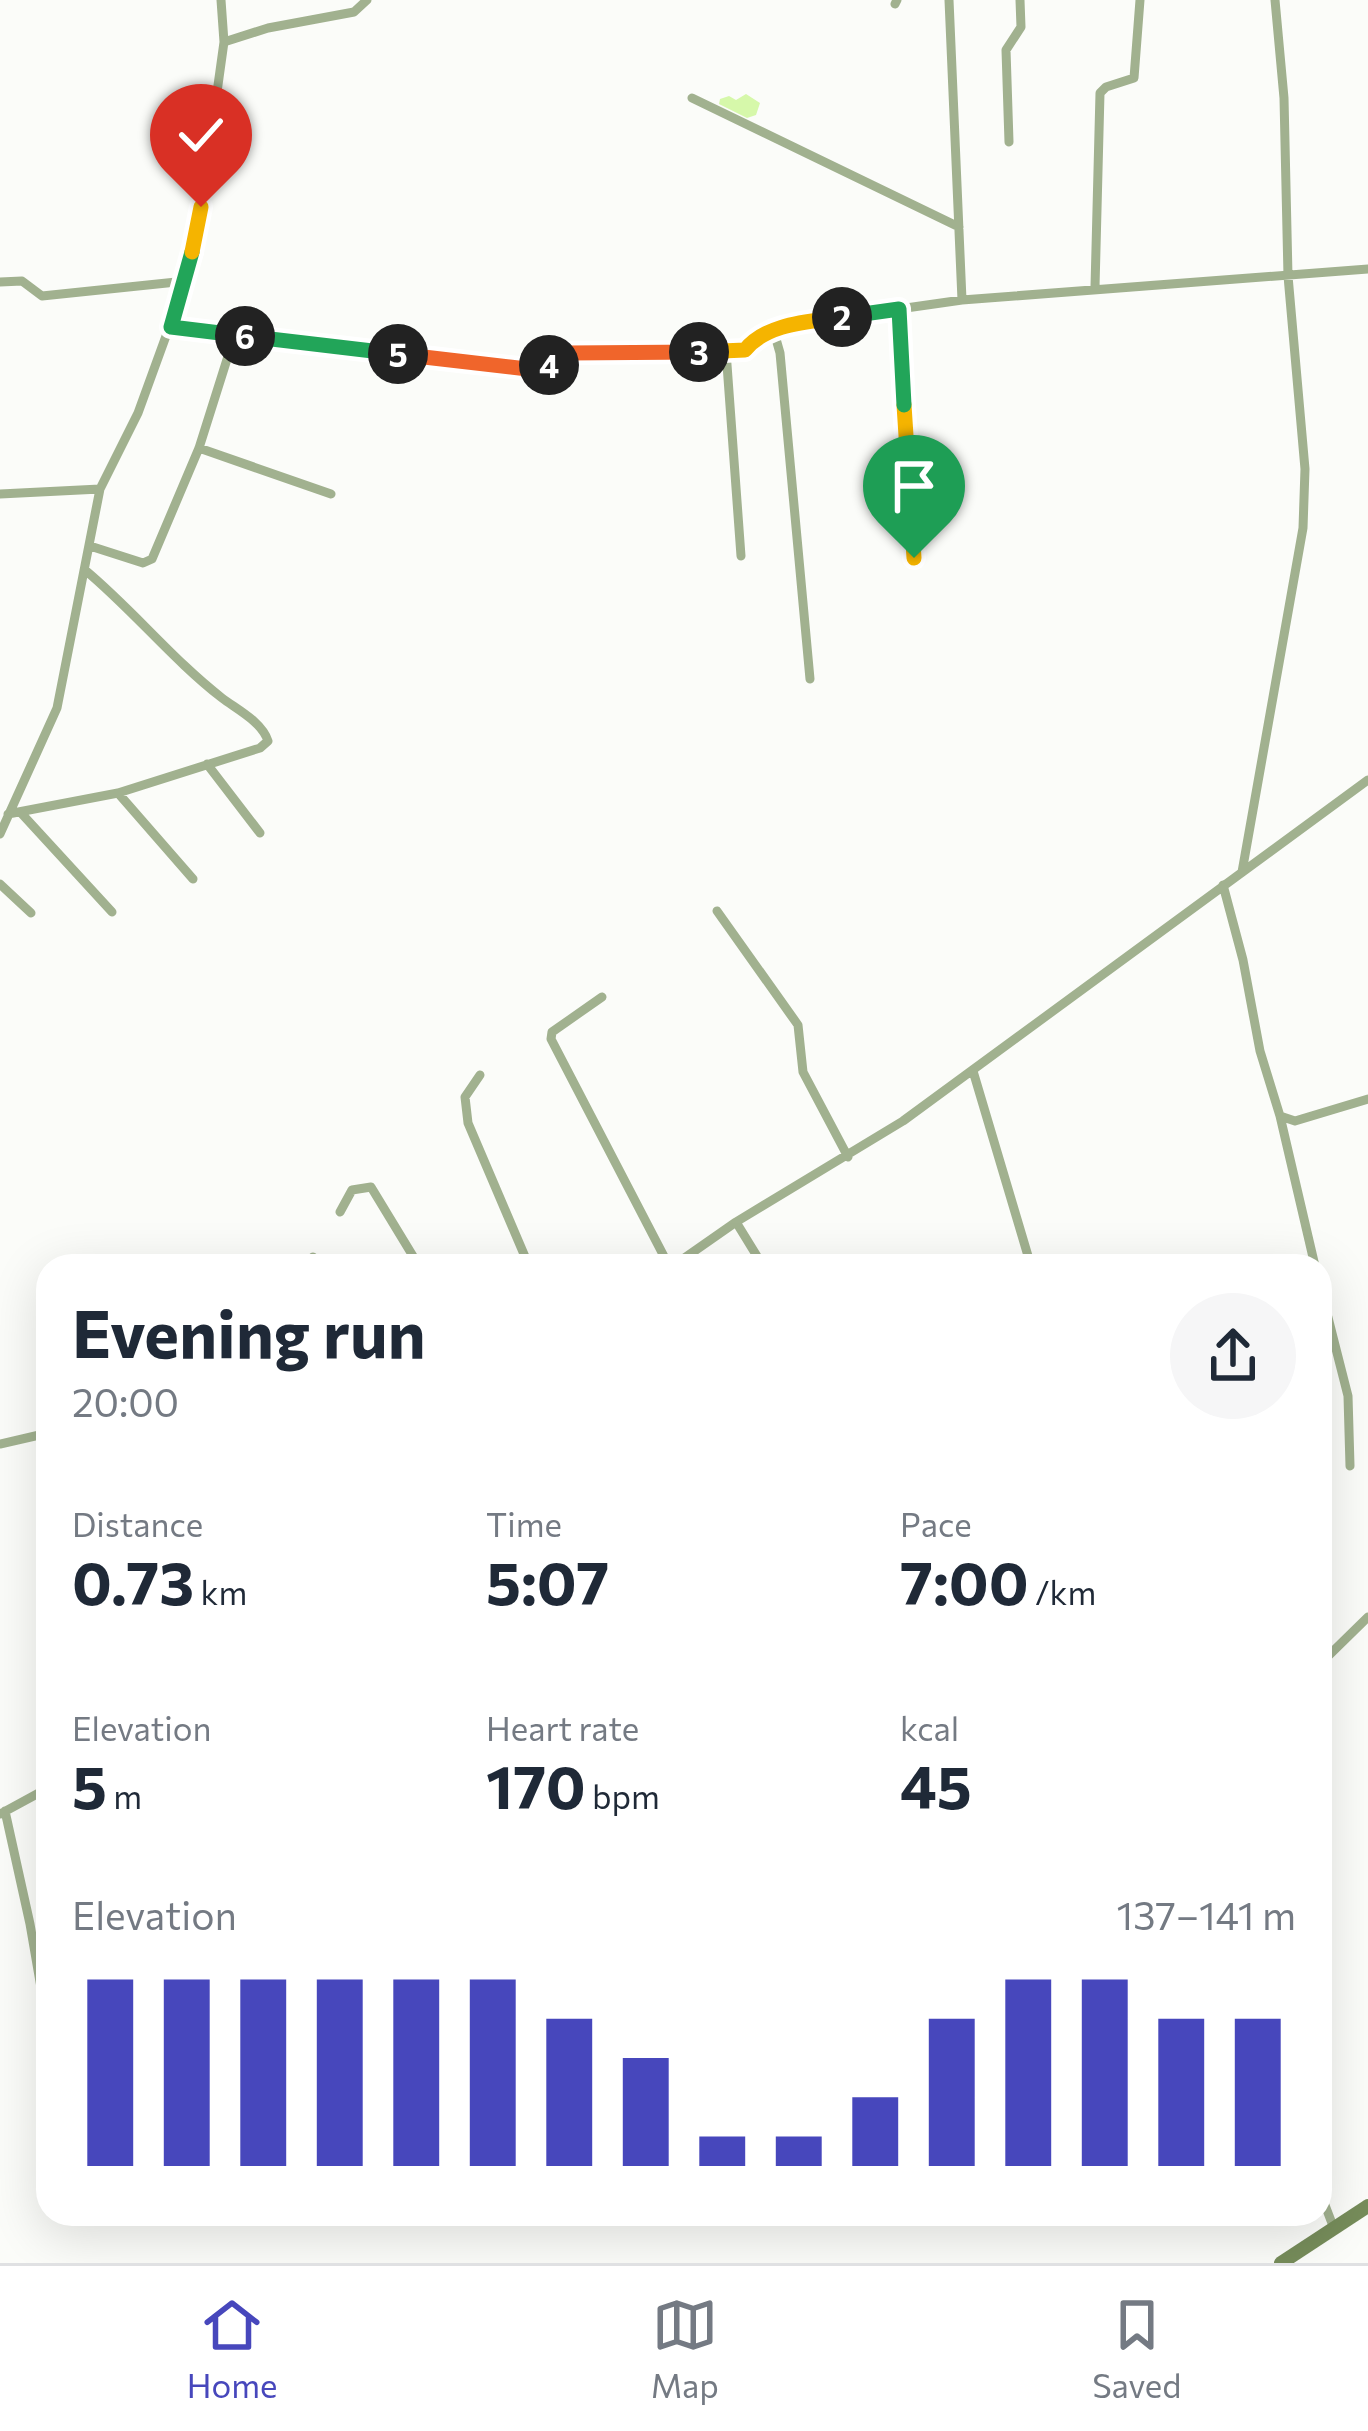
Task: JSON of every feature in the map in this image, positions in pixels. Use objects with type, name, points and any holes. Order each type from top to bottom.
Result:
[{"type":"street","points":[[0,834],[57,708],[100,489],[138,413],[186,281],[224,42],[221,0]]},
{"type":"street","points":[[224,42],[268,28],[354,12],[367,0]]},
{"type":"street","points":[[949,0],[962,300]]},
{"type":"street","points":[[1009,142],[1006,50],[1021,27],[1020,0]]},
{"type":"street","points":[[1095,287],[1100,93],[1134,78],[1139,0]]},
{"type":"street","points":[[1242,872],[1303,528],[1304,449],[1288,276],[1284,98],[1275,0]]},
{"type":"street","points":[[692,98],[959,227]]},
{"type":"street","points":[[171,327],[536,370],[568,353],[745,350],[758,334],[787,325],[962,300],[1368,269]]},
{"type":"street","points":[[0,282],[22,281],[42,296],[186,281]]},
{"type":"street","points":[[899,309],[914,558]]},
{"type":"street","points":[[774,332],[781,353],[810,679]]},
{"type":"street","points":[[90,546],[149,562],[199,448],[235,334]]},
{"type":"street","points":[[727,351],[741,556]]},
{"type":"street","points":[[199,448],[331,494]]},
{"type":"street","points":[[0,494],[100,489]]},
{"type":"street","points":[[8,814],[118,793],[260,748],[268,737],[86,570]]},
{"type":"street","points":[[207,764],[260,833]]},
{"type":"street","points":[[689,1254],[848,1157],[973,1071],[1368,780]]},
{"type":"street","points":[[118,793],[194,879]]},
{"type":"street","points":[[22,814],[112,912]]},
{"type":"street","points":[[0,884],[31,913]]},
{"type":"street","points":[[1223,885],[1312,1254]]},
{"type":"street","points":[[717,911],[798,1025],[803,1072],[848,1157]]},
{"type":"street","points":[[602,997],[552,1032],[551,1039],[665,1254]]},
{"type":"street","points":[[973,1071],[1027,1254]]},
{"type":"street","points":[[480,1075],[465,1097],[468,1123],[524,1254]]},
{"type":"street","points":[[1280,1116],[1295,1120],[1368,1100]]},
{"type":"street","points":[[340,1212],[352,1190],[371,1187],[412,1254]]},
{"type":"street","points":[[736,1222],[756,1254]]},
{"type":"street","points":[[1332,1333],[1348,1396],[1350,1466]]},
{"type":"street","points":[[0,1444],[36,1436]]},
{"type":"street","points":[[1332,1652],[1368,1617]]},
{"type":"street","points":[[36,1795],[2,1813],[36,1955]]},
{"type":"street","points":[[1281,2263],[1368,2206]]},
{"type":"green space","points":[[746,94],[760,103],[756,115],[747,118],[719,104],[720,99],[736,100]]},
{"type":"route","points":[[201,207],[171,327],[536,370],[568,353],[745,350],[758,334],[787,325],[899,309],[914,558]]}]
